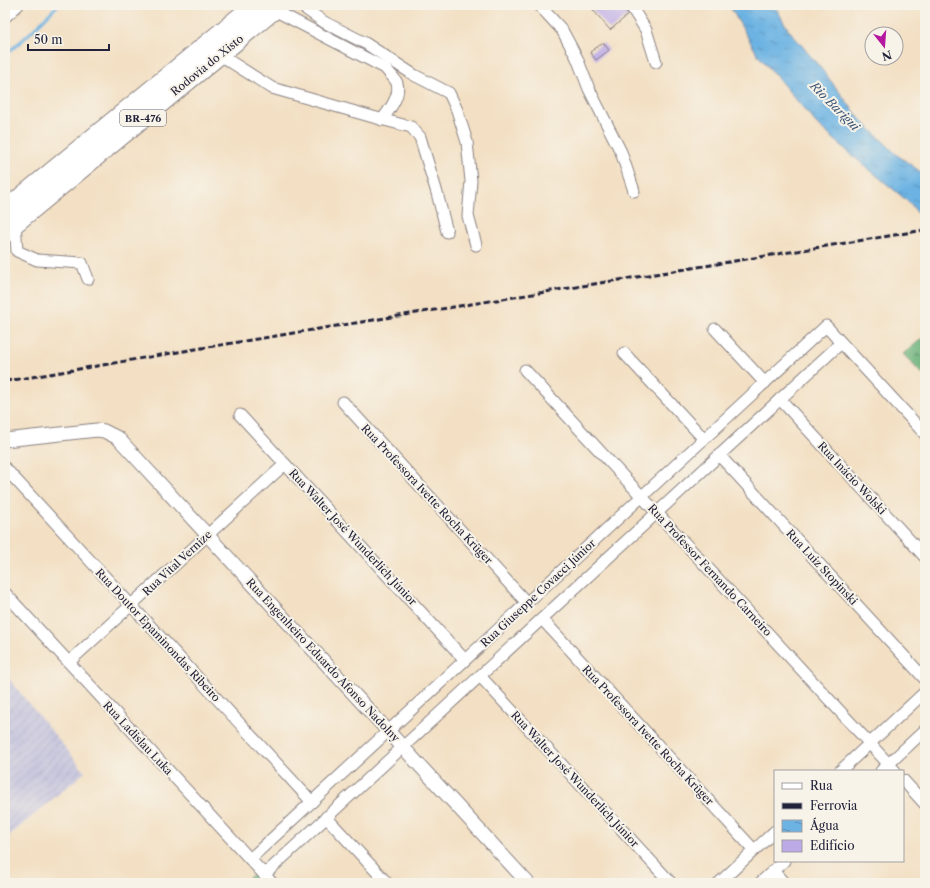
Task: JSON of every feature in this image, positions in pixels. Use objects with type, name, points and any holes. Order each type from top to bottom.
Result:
[{"type":"highway","name":"Rodovia do Xisto","points":[[8,222],[29,190],[254,5]]},
{"type":"highway","name":"Rodovia do Xisto","points":[[8,222],[220,55],[277,8]]},
{"type":"highway","points":[[5,202],[29,190]]},
{"type":"street","points":[[5,17],[18,5]]},
{"type":"street","points":[[300,5],[324,22],[365,44],[414,75],[449,93],[458,110],[467,142],[471,181],[468,216],[476,245]]},
{"type":"street","points":[[539,5],[562,30],[577,58],[589,89],[621,152],[634,191]]},
{"type":"street","points":[[630,5],[646,30],[656,62]]},
{"type":"street","points":[[277,8],[385,68],[397,82],[397,90],[394,102],[382,120]]},
{"type":"street","points":[[220,55],[272,88],[411,127],[420,137],[438,193],[447,232]]},
{"type":"street","points":[[8,222],[17,251],[37,260],[82,263],[88,279]]},
{"type":"street","name":"Rua Giuseppe Covacci Júnior","points":[[250,859],[826,326],[841,343],[264,875]]},
{"type":"street","points":[[715,329],[765,383]]},
{"type":"street","points":[[841,343],[925,434]]},
{"type":"street","points":[[624,353],[704,439]]},
{"type":"street","name":"Rua Professor Fernando Carneiro","points":[[525,370],[870,744],[888,769]]},
{"type":"street","name":"Rua Inácio Wolski","points":[[780,399],[925,557]]},
{"type":"street","name":"Rua Professora Ivette Rocha Krüger","points":[[343,402],[527,603]]},
{"type":"street","name":"Rua Walter José Wunderlich Júnior","points":[[240,415],[465,660]]},
{"type":"street","name":"Rua Engenheiro Eduardo Afonso Nadolny","points":[[5,440],[97,430],[104,431],[118,438],[528,883]]},
{"type":"street","name":"Rua Luiz Stopinski","points":[[719,455],[925,679]]},
{"type":"street","name":"Rua Vital Vernize","points":[[69,662],[285,464]]},
{"type":"street","name":"Rua Doutor Epaminondas Ribeiro","points":[[5,468],[312,802]]},
{"type":"street","name":"Rua Ladislau Luka","points":[[5,593],[272,883]]},
{"type":"street","name":"Rua Professora Ivette Rocha Krüger","points":[[542,619],[754,850]]},
{"type":"street","name":"Rua Walter José Wunderlich Júnior","points":[[480,676],[671,883]]},
{"type":"street","points":[[841,770],[925,692]]},
{"type":"street","points":[[888,769],[925,730]]},
{"type":"street","points":[[904,781],[925,804]]},
{"type":"street","points":[[326,817],[387,883]]},
{"type":"street","points":[[719,883],[774,832]]},
{"type":"street","points":[[760,883],[783,862]]},
{"type":"street","points":[[773,871],[784,883]]},
{"type":"shaded area","points":[[5,674],[85,772],[5,839]]},
{"type":"green space","points":[[925,336],[925,377],[903,354]]},
{"type":"green space","points":[[254,874],[262,883],[243,883]]},
{"type":"water","name":"Rio Barigui","points":[[729,5],[774,5],[788,29],[860,119],[897,155],[925,175],[925,223],[910,203],[817,124],[758,55]]},
{"type":"building","points":[[589,5],[623,5],[628,15],[610,30]]},
{"type":"building","points":[[603,43],[609,50],[596,60],[590,52]]},
{"type":"waterway","points":[[5,55],[27,36],[58,5]]},
{"type":"railway","points":[[5,381],[925,230]]}]
